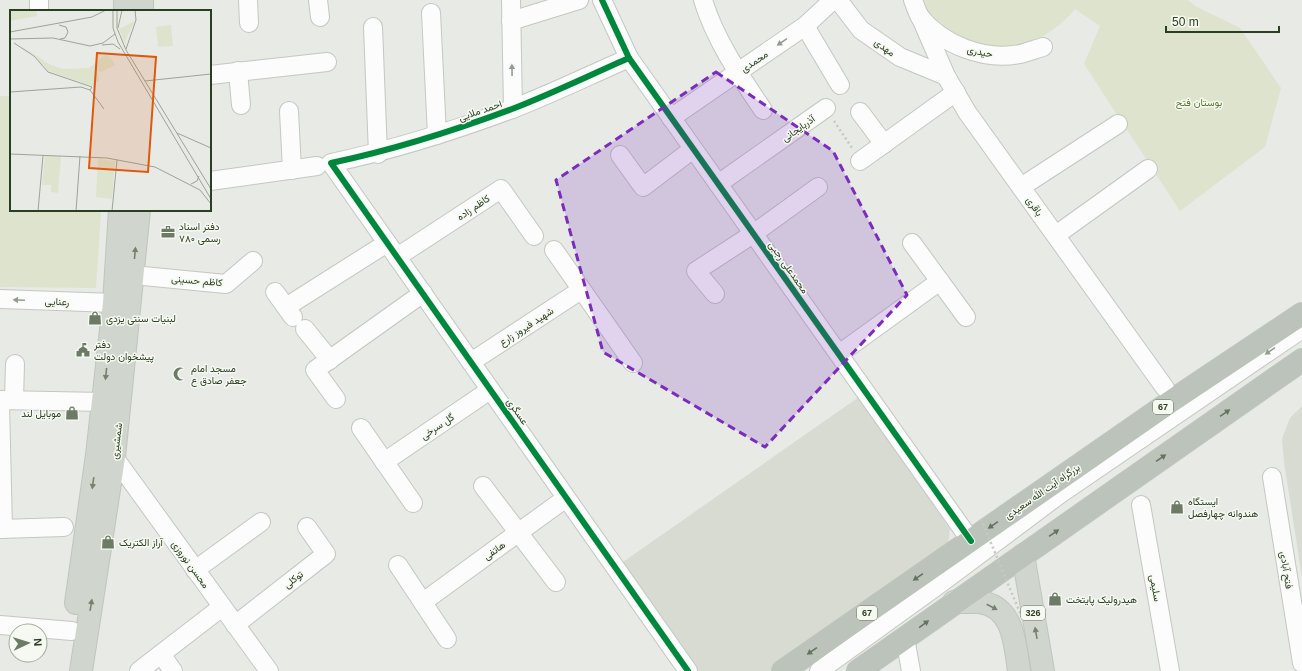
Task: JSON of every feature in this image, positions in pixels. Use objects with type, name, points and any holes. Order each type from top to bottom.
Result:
[{"type":"highway","name":"بزرگراه آیت الله سعیدی","points":[[783,671],[1173,400],[1302,314]]},
{"type":"highway","points":[[858,671],[954,602],[1302,360]]},
{"type":"main road","name":"شمشیری","points":[[81,671],[80,632],[106,456],[122,304],[124,274],[120,211]]},
{"type":"main road","name":"شمشیری","points":[[124,274],[139,211]]},
{"type":"main road","name":"326","points":[[1023,555],[1042,671]]},
{"type":"main road","name":"326","points":[[954,602],[980,602],[999,611],[1006,618],[1012,630],[1019,671]]},
{"type":"main road","name":"شمشیری","points":[[66,671],[80,632]]},
{"type":"street","points":[[248,0],[249,23]]},
{"type":"street","points":[[511,0],[513,109]]},
{"type":"street","points":[[511,21],[580,0]]},
{"type":"street","name":"محمدعلی رجبی","points":[[602,0],[629,58],[971,541]]},
{"type":"street","points":[[703,0],[708,17],[737,72],[763,110]]},
{"type":"street","name":"محمدی","points":[[671,118],[805,26],[833,0]]},
{"type":"street","name":"مهدی","points":[[838,0],[861,30],[900,57],[946,76]]},
{"type":"street","name":"باقری","points":[[916,8],[946,76],[956,92],[1021,187],[1164,388]]},
{"type":"street","name":"حیدری","points":[[916,8],[938,34],[968,51],[994,55],[1019,54],[1043,47]]},
{"type":"street","points":[[431,13],[437,135]]},
{"type":"street","points":[[805,26],[840,86]]},
{"type":"street","points":[[373,27],[378,154]]},
{"type":"street","name":"احمد ملایی","points":[[211,181],[324,165],[378,154],[513,109],[629,58]]},
{"type":"street","points":[[211,75],[327,62]]},
{"type":"street","points":[[238,72],[241,104]]},
{"type":"street","points":[[860,161],[956,92]]},
{"type":"street","name":"آذربایجانی","points":[[718,184],[826,108]]},
{"type":"street","points":[[288,111],[292,170]]},
{"type":"street","points":[[860,112],[884,144]]},
{"type":"street","points":[[1021,187],[1118,124]]},
{"type":"street","points":[[620,155],[643,187],[693,149]]},
{"type":"street","name":"عسگری","points":[[324,165],[392,250],[688,671]]},
{"type":"street","points":[[1056,235],[1148,169]]},
{"type":"street","points":[[715,294],[696,271],[753,234],[818,187]]},
{"type":"street","name":"کاظم زاده","points":[[392,250],[500,189],[534,236]]},
{"type":"street","points":[[912,243],[966,317]]},
{"type":"street","points":[[295,318],[392,250]]},
{"type":"street","points":[[554,250],[633,363]]},
{"type":"street","name":"کاظم حسینی","points":[[124,274],[226,284],[253,261]]},
{"type":"street","points":[[838,354],[940,281]]},
{"type":"street","name":"شهید فیروز زارع","points":[[471,362],[581,290]]},
{"type":"street","points":[[276,292],[295,318],[322,365],[336,399]]},
{"type":"street","points":[[322,365],[423,294]]},
{"type":"street","name":"رعنایی","points":[[0,299],[122,304]]},
{"type":"street","points":[[819,671],[941,583],[1060,494],[1302,329]]},
{"type":"street","points":[[828,671],[1097,480],[1302,344]]},
{"type":"street","points":[[15,364],[5,401],[1,466],[1,529],[64,527]]},
{"type":"street","name":"گل سرخی","points":[[384,462],[490,390]]},
{"type":"street","points":[[5,401],[112,403]]},
{"type":"street","points":[[361,428],[413,503]]},
{"type":"street","name":"محسن نوروزی","points":[[106,456],[195,570],[269,671]]},
{"type":"street","name":"فتح آبادی","points":[[1272,477],[1302,663]]},
{"type":"street","points":[[483,486],[556,582]]},
{"type":"street","name":"هاتفی","points":[[423,602],[566,498]]},
{"type":"street","name":"سلیمی","points":[[1141,505],[1170,671]]},
{"type":"street","points":[[195,570],[261,522]]},
{"type":"street","name":"توکلی","points":[[235,624],[326,554],[307,527]]},
{"type":"street","points":[[398,565],[447,640]]},
{"type":"street","points":[[139,671],[222,607]]},
{"type":"street","points":[[0,624],[80,632]]},
{"type":"street","points":[[905,638],[911,671]]},
{"type":"street","points":[[161,654],[173,671]]},
{"type":"path","points":[[826,108],[860,161]]},
{"type":"path","points":[[981,519],[1022,620]]},
{"type":"highlighted area","points":[[716,72],[833,151],[907,295],[765,447],[603,352],[556,180]]},
{"type":"shaded area","points":[[859,397],[950,529],[948,546],[770,671],[698,671],[623,562]]},
{"type":"shaded area","points":[[1302,406],[1302,577],[1284,462],[1282,439],[1290,418]]},
{"type":"green space","name":"بوستان فتح","points":[[922,0],[1188,0],[1195,6],[1240,28],[1281,88],[1265,147],[1180,211],[1084,64],[1100,26],[1075,9],[1057,27],[1046,35],[1022,45],[996,49],[974,44],[942,27],[929,14]]},
{"type":"green space","points":[[0,96],[10,96],[10,211],[101,211],[96,288],[0,287]]},
{"type":"cycle path","points":[[602,0],[629,58],[971,541]]},
{"type":"cycle path","points":[[629,58],[541,97],[490,117],[400,146],[331,163],[688,671]]},
{"type":"place","name":"دفتر اسناد رسمی ۷۸۰","points":[[168,232]]},
{"type":"place","name":"لبنیات سنتی یزدی","points":[[95,318]]},
{"type":"place","name":"دفتر پیشخوان دولت","points":[[83,350]]},
{"type":"place","name":"مسجد امام جعفر صادق ع","points":[[180,374]]},
{"type":"place","name":"موبایل لند","points":[[72,413]]},
{"type":"place","name":"ایستگاه هندوانه چهارفصل","points":[[1177,507]]},
{"type":"place","name":"آراز الکتریک","points":[[108,542]]},
{"type":"place","name":"هیدرولیک پایتخت","points":[[1055,599]]}]
